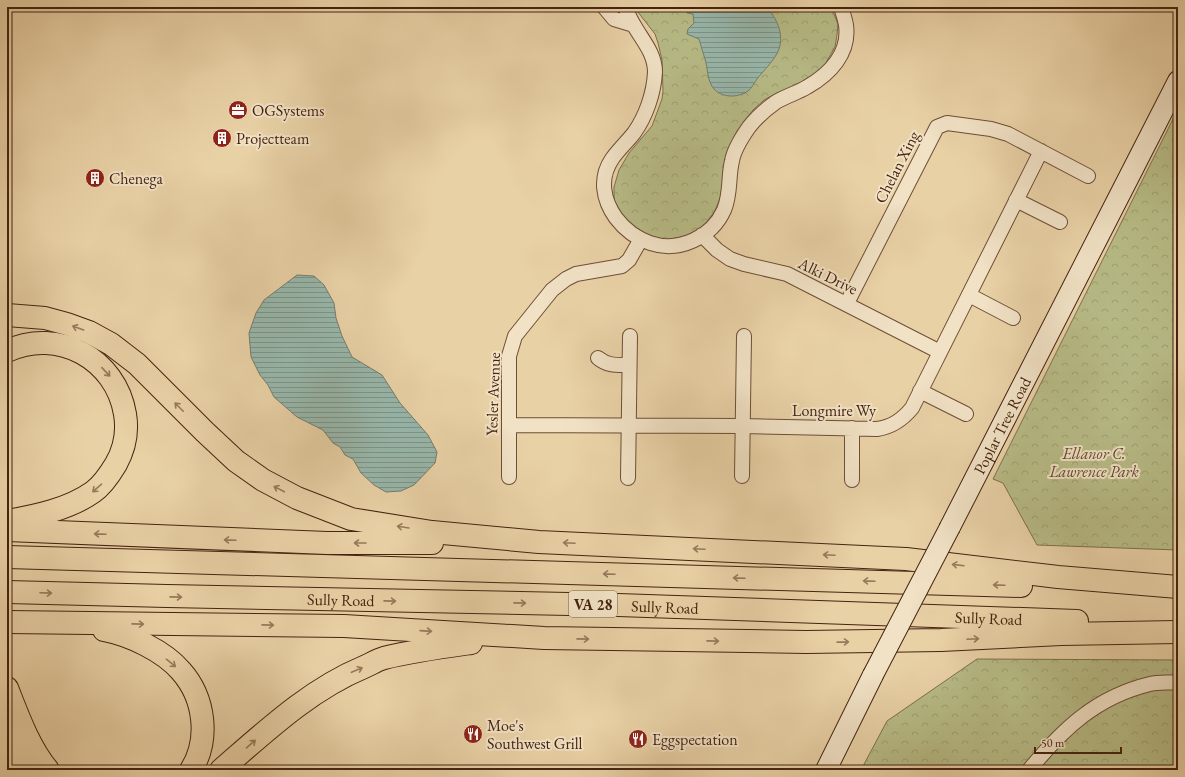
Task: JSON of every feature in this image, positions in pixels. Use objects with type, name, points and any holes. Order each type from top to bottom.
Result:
[{"type":"main road","name":"Poplar Tree Road","points":[[826,770],[873,675],[1178,81]]},
{"type":"main road","points":[[7,314],[45,318],[67,324],[89,332],[111,344],[137,364],[236,461],[262,480],[297,498],[351,519],[432,532],[539,542],[906,559],[1058,577],[1178,589]]},
{"type":"main road","points":[[7,351],[20,346],[42,343],[60,344],[84,354],[101,368],[116,386],[124,409],[126,433],[120,457],[104,482],[94,492],[63,508],[7,521]]},
{"type":"main road","points":[[7,530],[327,544],[539,542]]},
{"type":"main road","name":"Sully Road","points":[[7,557],[1178,589]]},
{"type":"main road","name":"Sully Road","points":[[7,592],[626,605],[1178,624]]},
{"type":"main road","points":[[7,622],[344,626],[544,638],[806,642],[941,640],[1061,634],[1178,632]]},
{"type":"main road","points":[[43,623],[106,631],[138,641],[159,652],[181,671],[194,690],[202,712],[203,733],[197,760],[191,770]]},
{"type":"main road","points":[[221,770],[281,717],[317,692],[349,673],[383,659],[429,649],[479,642],[544,638]]},
{"type":"main road","points":[[7,688],[32,746],[48,770]]},
{"type":"main road","points":[[7,708],[23,770]]},
{"type":"street","points":[[604,7],[614,18],[634,25]]},
{"type":"street","points":[[625,7],[634,25],[650,49],[655,70],[652,96],[644,115],[635,132],[611,160],[604,184],[604,198],[609,209],[622,226],[637,237],[652,244],[668,246],[693,241],[715,224],[723,211],[727,199],[732,160],[739,142],[750,126],[761,114],[776,102],[807,88],[838,63],[846,42],[846,25],[841,7]]},
{"type":"street","name":"Chelan Xing","points":[[846,303],[937,127],[947,123],[991,129],[1008,134],[1088,176]]},
{"type":"street","name":"Longmire Wy","points":[[509,425],[877,428],[896,423],[912,408],[1041,151]]},
{"type":"street","points":[[1016,200],[1060,222]]},
{"type":"street","name":"Alki Drive","points":[[702,235],[717,250],[730,259],[744,264],[787,274],[940,352]]},
{"type":"street","name":"Yesler Avenue","points":[[508,477],[509,356],[515,336],[552,290],[566,279],[576,274],[622,266],[631,257],[641,239]]},
{"type":"street","points":[[969,295],[1013,318]]},
{"type":"street","points":[[628,478],[630,336]]},
{"type":"street","points":[[742,476],[744,336]]},
{"type":"street","points":[[598,358],[612,366],[629,365]]},
{"type":"street","points":[[920,391],[966,414]]},
{"type":"street","points":[[852,428],[852,480]]},
{"type":"street","points":[[1029,770],[1050,744],[1092,708],[1116,695],[1151,684],[1178,682]]},
{"type":"green space","points":[[634,7],[831,7],[838,24],[835,47],[823,68],[802,83],[764,100],[753,110],[737,131],[726,155],[720,198],[715,211],[703,227],[685,236],[666,240],[653,239],[630,228],[614,201],[614,187],[619,170],[629,153],[652,126],[662,99],[663,91],[662,60],[655,34]]},
{"type":"green space","name":"Ellanor C. Lawrence Park","points":[[1178,109],[1178,550],[1037,545],[1003,483],[993,479]]},
{"type":"green space","points":[[977,659],[1178,660],[1178,770],[861,770],[887,721]]},
{"type":"shaded area","points":[[686,7],[766,7],[770,11],[780,32],[781,38],[779,49],[772,61],[748,91],[740,95],[730,96],[721,94],[714,89],[709,79],[699,39],[687,34],[688,29],[694,23],[693,14],[687,13]]},
{"type":"shaded area","points":[[297,275],[314,276],[324,285],[334,303],[336,318],[342,336],[352,357],[382,375],[400,403],[428,435],[437,452],[435,463],[414,485],[401,491],[386,492],[374,485],[361,473],[353,459],[345,455],[340,447],[333,443],[323,430],[297,417],[274,397],[268,385],[260,375],[251,357],[249,333],[256,313],[264,300]]},
{"type":"place","name":"OGSystems","points":[[238,110]]},
{"type":"place","name":"Projectteam","points":[[222,138]]},
{"type":"place","name":"Chenega","points":[[95,178]]},
{"type":"place","name":"Moe's Southwest Grill","points":[[473,734]]},
{"type":"place","name":"Eggspectation","points":[[638,739]]}]
